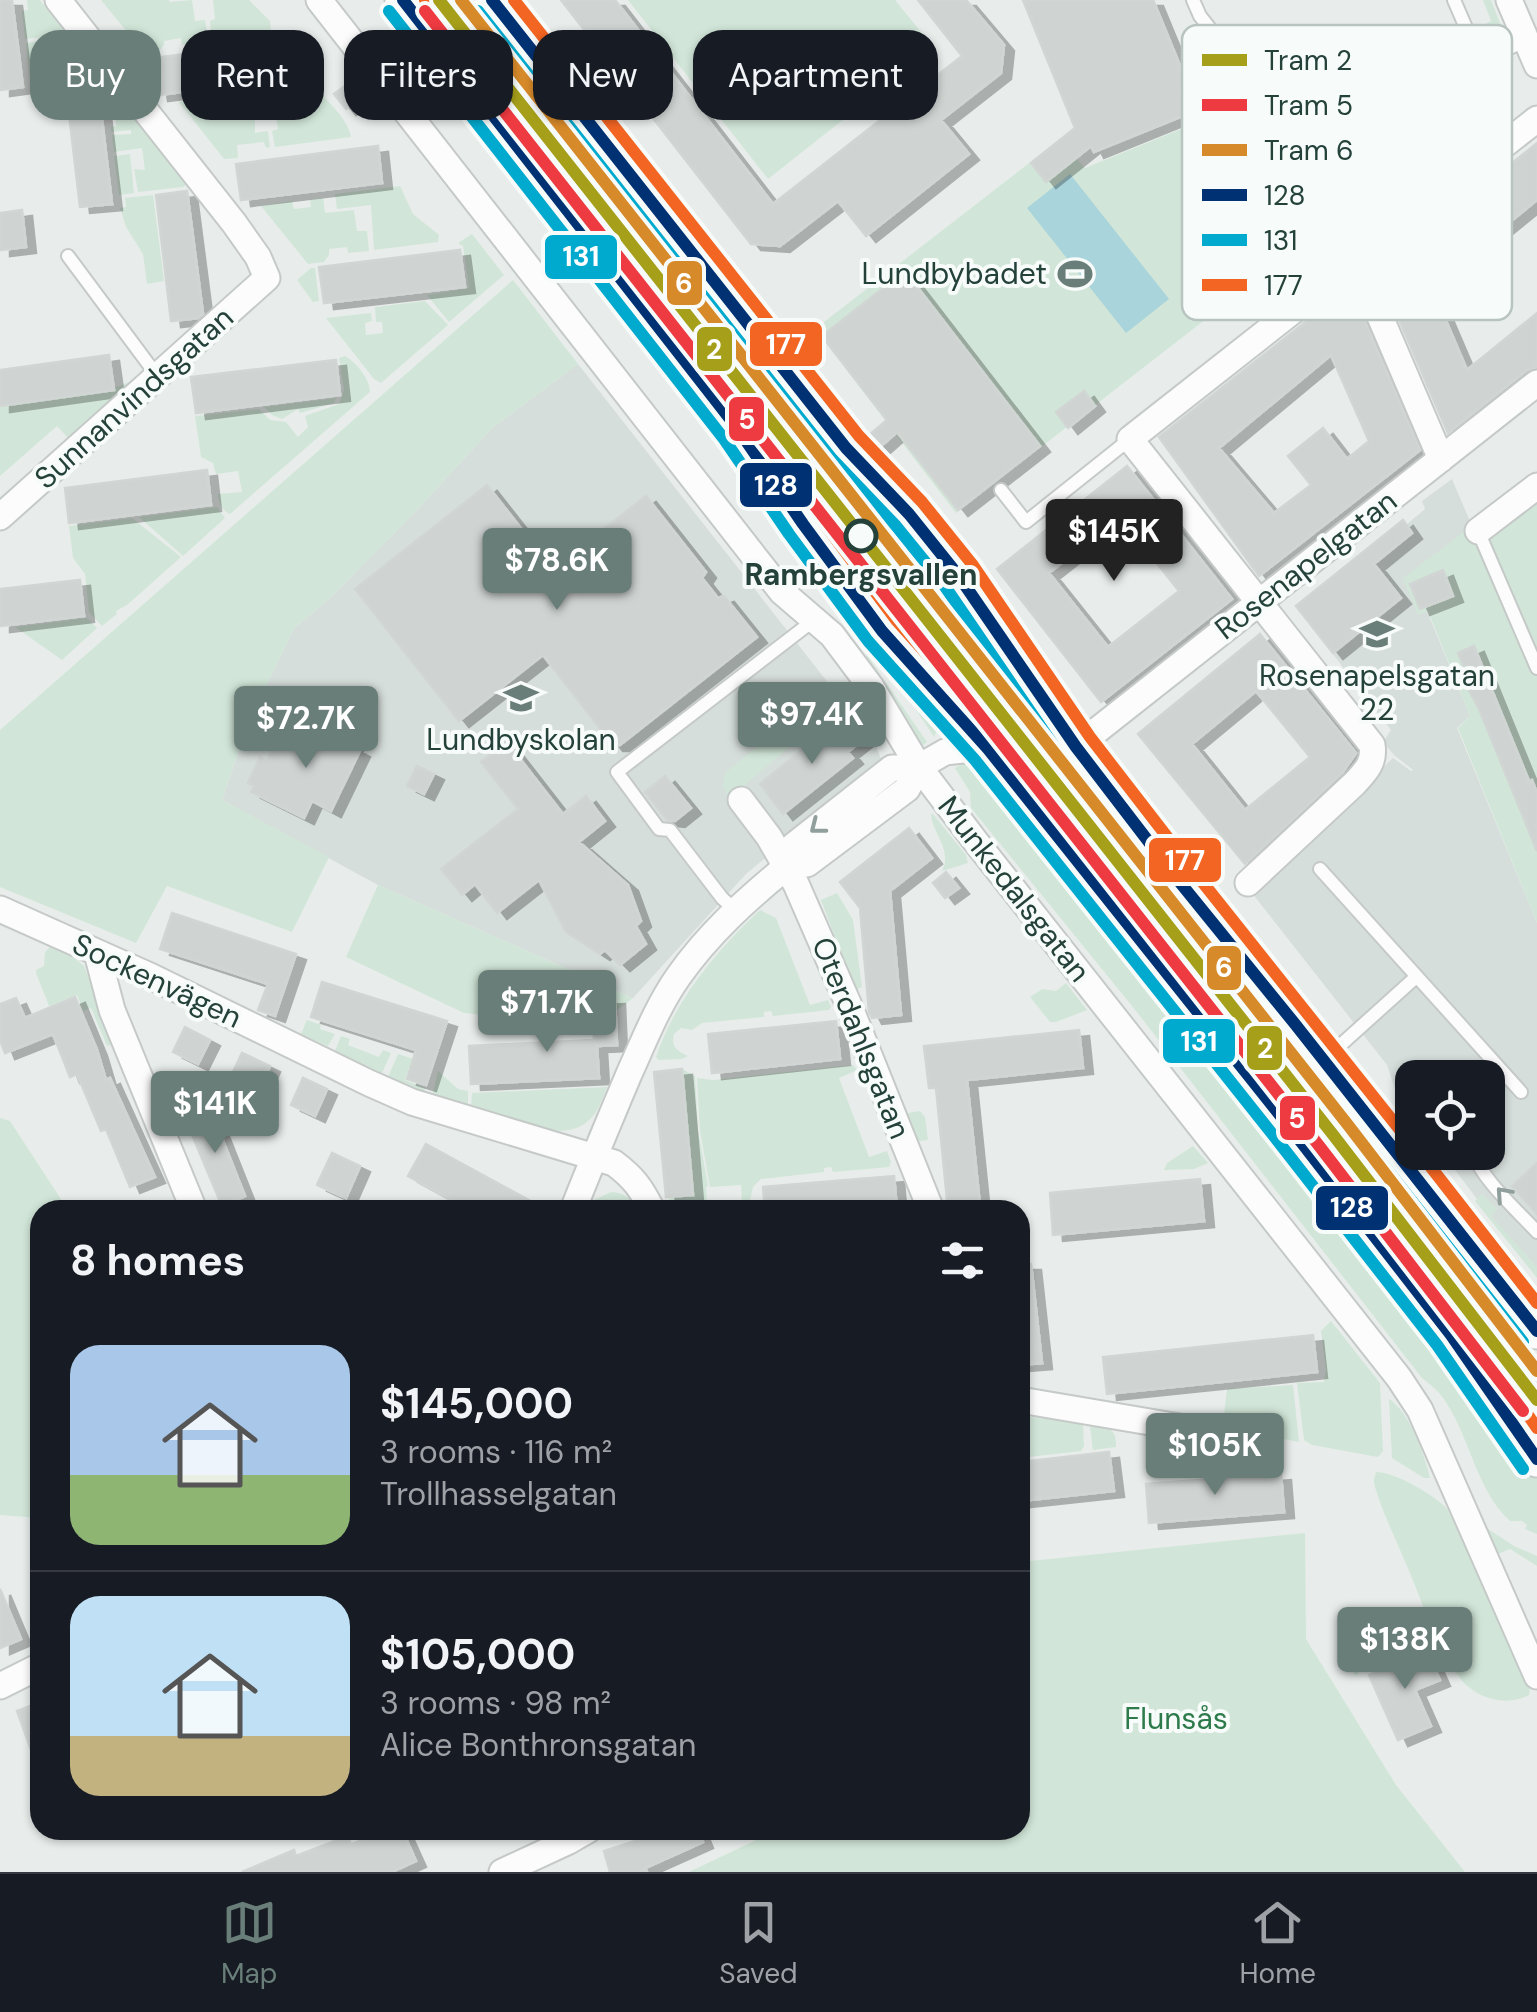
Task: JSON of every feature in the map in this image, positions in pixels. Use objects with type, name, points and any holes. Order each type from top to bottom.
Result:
[{"type":"main road","points":[[403,0],[738,429],[882,630],[988,749],[1267,1098],[1451,1335],[1537,1458]]},
{"type":"main road","points":[[492,0],[796,388],[958,575],[1076,747],[1537,1331]]},
{"type":"street","name":"Sunnanvindsgatan","points":[[0,517],[267,278],[258,256],[234,224],[58,0]]},
{"type":"street","name":"Munkedalsgatan","points":[[319,0],[782,592],[832,634],[871,687],[919,766],[1399,1378],[1420,1410],[1537,1676]]},
{"type":"street","points":[[1510,0],[1537,64]]},
{"type":"street","points":[[1512,139],[1537,119]]},
{"type":"street","points":[[1248,882],[1356,783],[1369,768],[1374,755],[1372,745],[1130,439],[1281,320]]},
{"type":"street","points":[[1381,320],[1441,458]]},
{"type":"street","name":"Rosenapelgatan","points":[[1076,747],[1537,383]]},
{"type":"street","points":[[1478,531],[1537,486]]},
{"type":"street","points":[[944,700],[944,752]]},
{"type":"street","points":[[577,1200],[653,1020],[708,939],[786,867],[793,846],[885,772],[919,766],[944,752],[988,749]]},
{"type":"street","name":"Oterdahlsgatan","points":[[741,800],[769,837],[796,884],[928,1200]]},
{"type":"street","name":"Sockenvägen","points":[[0,909],[412,1102],[614,1163],[648,1200]]},
{"type":"street","points":[[97,953],[112,1010],[190,1200]]},
{"type":"street","points":[[112,1010],[118,1000],[152,977]]},
{"type":"street","points":[[1030,1402],[1262,1440]]},
{"type":"street","points":[[0,1686],[30,1671]]},
{"type":"street","points":[[502,1872],[571,1840]]},
{"type":"lane","points":[[1193,0],[1207,25]]},
{"type":"lane","points":[[1454,0],[1465,25]]},
{"type":"lane","points":[[1512,47],[1526,40]]},
{"type":"lane","points":[[68,256],[158,377]]},
{"type":"lane","points":[[1001,490],[1026,522],[1130,439]]},
{"type":"lane","points":[[1478,531],[1537,668]]},
{"type":"lane","points":[[735,910],[670,830],[659,829],[618,772],[814,620]]},
{"type":"lane","points":[[1320,869],[1521,1092]]},
{"type":"lane","points":[[1323,1060],[1416,977]]},
{"type":"lane","points":[[1483,1170],[1537,1232]]},
{"type":"shaded area","name":"Lundbyskolan","points":[[578,364],[873,740],[882,761],[746,874],[633,998],[378,885],[222,800],[246,728],[294,628],[330,598],[492,428]]},
{"type":"shaded area","points":[[1452,479],[1472,526],[1419,614],[1427,611],[1470,716],[1457,728],[1537,923],[1537,1272],[1455,1170],[1505,1170],[1505,1060],[1395,1060],[1395,1089],[1387,1065],[1252,893],[1393,758],[1413,770],[1383,742],[1391,730],[1296,606],[1364,551],[1372,561],[1387,548],[1380,538],[1402,520],[1407,524],[1425,509],[1422,501]]},
{"type":"green space","points":[[27,0],[40,0],[63,30],[30,30],[30,38],[25,39],[22,11],[28,10]]},
{"type":"green space","points":[[101,0],[192,0],[195,21],[205,20],[206,30],[181,30],[181,38],[164,41],[161,49],[161,30],[125,30]]},
{"type":"green space","points":[[213,0],[249,0],[270,21],[271,30],[211,30],[210,21],[215,19]]},
{"type":"green space","points":[[628,0],[895,0],[919,30],[693,30],[693,83],[673,58],[673,30],[651,30]]},
{"type":"green space","points":[[1483,0],[1491,0],[1501,25],[1484,25],[1491,21]]},
{"type":"green space","points":[[30,42],[30,80],[26,43]]},
{"type":"green space","points":[[324,96],[345,122],[351,137],[275,147],[272,131],[278,129],[277,120],[324,120]]},
{"type":"green space","points":[[116,120],[135,120],[187,184],[138,192],[134,169],[145,170],[142,148],[114,152],[112,135],[131,134],[131,130],[111,132],[111,127],[116,126]]},
{"type":"green space","points":[[193,120],[255,120],[255,133],[268,131],[270,147],[266,148],[264,142],[237,145],[238,158],[224,159]]},
{"type":"green space","points":[[722,120],[843,120],[768,179]]},
{"type":"green space","name":"Lundbybadet","points":[[1182,129],[1182,320],[1205,320],[956,513],[815,329],[1059,140],[1085,168]]},
{"type":"green space","points":[[130,154],[134,193],[119,195],[114,156]]},
{"type":"green space","points":[[400,186],[413,214],[439,235],[438,242],[374,250],[371,205],[337,209],[335,194]]},
{"type":"green space","points":[[153,195],[164,281],[147,284],[143,254],[126,227],[120,208],[126,207],[125,198]]},
{"type":"green space","points":[[323,198],[325,213],[354,210],[357,231],[367,231],[369,251],[348,253],[347,247],[329,249],[324,262],[308,264],[261,206],[292,201],[294,209],[311,207],[310,200]]},
{"type":"green space","points":[[472,234],[504,275],[449,322],[427,295],[469,288],[463,246],[458,243]]},
{"type":"green space","points":[[315,268],[319,301],[313,302],[297,280]]},
{"type":"green space","points":[[513,280],[578,364],[492,428],[330,598],[294,628],[246,728],[222,800],[329,857],[292,932],[167,886],[136,943],[0,887],[0,730]]},
{"type":"green space","points":[[425,301],[448,325],[381,383],[326,318],[371,313],[372,321],[365,323],[366,335],[383,333],[382,322],[376,322],[375,307]]},
{"type":"green space","points":[[345,356],[362,371],[370,392],[230,514],[227,512],[218,494],[242,492],[238,471],[216,474],[213,463],[201,457],[195,416],[259,409],[270,420],[286,422],[298,437],[308,427],[305,416],[339,404],[344,390],[339,358]]},
{"type":"green space","points":[[132,381],[70,440],[57,426],[0,476],[0,406],[114,391]]},
{"type":"green space","points":[[336,398],[334,403],[300,413],[298,409],[282,419],[264,407]]},
{"type":"green space","points":[[1537,477],[1537,923],[1458,728],[1470,716],[1428,611],[1418,615],[1403,578]]},
{"type":"green space","points":[[217,507],[225,518],[183,556],[139,517]]},
{"type":"green space","points":[[132,518],[181,557],[102,626],[89,612],[85,574],[73,558],[69,526]]},
{"type":"green space","points":[[87,618],[97,628],[62,660],[15,627]]},
{"type":"green space","points":[[877,650],[940,717],[934,737]]},
{"type":"green space","points":[[867,655],[927,742],[922,746],[915,744],[899,705],[865,660]]},
{"type":"green space","points":[[830,687],[842,703],[729,798],[723,787],[725,773]]},
{"type":"green space","points":[[972,759],[991,767],[1537,1475],[1537,1534],[1525,1529],[1527,1525],[1522,1521],[1510,1521],[1498,1508],[1440,1394],[1422,1378],[1136,1011],[971,808],[970,792],[955,768]]},
{"type":"green space","points":[[931,814],[966,855],[968,863],[942,871],[944,849]]},
{"type":"green space","points":[[378,885],[633,998],[595,1027],[464,1013],[346,957]]},
{"type":"green space","points":[[837,893],[853,920],[862,987],[855,990],[821,900]]},
{"type":"green space","points":[[760,910],[776,918],[810,1005],[828,1000],[829,1010],[773,1016],[771,1011],[764,1012],[764,1017],[702,1023],[692,1030],[681,1028],[674,1034],[673,1042],[688,1056],[659,1060],[656,1057],[664,1036],[686,996],[728,942]]},
{"type":"green space","points":[[50,947],[84,966],[115,1043],[107,1046],[91,1008],[83,1011],[77,995],[49,1006],[36,970],[44,966],[45,952]]},
{"type":"green space","points":[[1066,983],[1087,1010],[1050,1022],[1030,997],[1042,989],[1056,991]]},
{"type":"green space","points":[[307,1020],[335,1034],[328,1046],[301,1034]]},
{"type":"green space","points":[[341,1036],[350,1039],[348,1045],[379,1057],[383,1050],[391,1053],[382,1073],[335,1051]]},
{"type":"green space","points":[[398,1054],[432,1065],[430,1073],[409,1067],[405,1080],[425,1088],[424,1093],[388,1077]]},
{"type":"green space","points":[[853,1065],[857,1070],[839,1078],[869,1157],[887,1151],[889,1167],[833,1172],[831,1167],[824,1168],[824,1172],[761,1179],[753,1187],[750,1200],[742,1200],[741,1185],[710,1187],[700,1131],[697,1078],[714,1080]]},
{"type":"green space","points":[[682,1069],[695,1076],[707,1200],[666,1197],[693,1194]]},
{"type":"green space","points":[[438,1071],[458,1089],[468,1091],[468,1109],[432,1097]]},
{"type":"green space","points":[[607,1087],[587,1122],[562,1131],[530,1127],[471,1107],[472,1093]]},
{"type":"green space","points":[[920,1111],[925,1117],[928,1140],[913,1142],[902,1114]]},
{"type":"green space","points":[[0,1118],[10,1121],[61,1200],[30,1200],[30,1517],[0,1515]]},
{"type":"green space","points":[[1193,1146],[1208,1163],[1194,1169],[1164,1170],[1167,1163]]},
{"type":"green space","points":[[611,1192],[630,1200],[594,1200]]},
{"type":"green space","points":[[1482,1194],[1497,1209],[1491,1216],[1537,1267],[1537,1278],[1475,1201]]},
{"type":"green space","points":[[1331,1321],[1380,1383],[1383,1451],[1378,1457],[1312,1445],[1304,1440],[1297,1383],[1324,1382],[1321,1331]]},
{"type":"green space","points":[[1293,1385],[1299,1442],[1225,1428],[1227,1389]]},
{"type":"green space","points":[[1389,1399],[1409,1423],[1430,1478],[1392,1458]]},
{"type":"green space","points":[[1030,1417],[1083,1423],[1081,1451],[1030,1457]]},
{"type":"green space","points":[[1092,1424],[1110,1430],[1116,1447],[1093,1450]]},
{"type":"green space","points":[[1376,1472],[1414,1485],[1448,1510],[1530,1688],[1529,1695],[1500,1700],[1484,1696],[1461,1680],[1434,1632],[1382,1507],[1374,1482]]},
{"type":"green space","points":[[1482,1525],[1537,1556],[1537,1566],[1510,1549],[1493,1556]]},
{"type":"green space","name":"Flunsås","points":[[1305,1533],[1306,1639],[1396,1785],[1465,1872],[689,1872],[756,1840],[1030,1840],[1030,1561]]},
{"type":"green space","points":[[1338,1648],[1358,1648],[1364,1657],[1356,1676],[1338,1652]]},
{"type":"water","points":[[1070,174],[1169,299],[1126,333],[1027,208]]},
{"type":"building","points":[[0,0],[12,0],[23,87],[0,90]]},
{"type":"building","points":[[561,0],[615,0],[638,30],[584,30]]},
{"type":"building","points":[[918,0],[966,0],[1004,45],[1001,73],[941,120],[969,154],[866,236],[838,201],[780,246],[751,244],[654,120],[673,120],[673,75],[693,101],[693,120],[708,120],[773,204],[880,120],[938,120],[938,75],[962,56]]},
{"type":"building","points":[[1023,0],[1153,0],[1182,70],[1182,116],[1094,152],[1091,146],[1046,182],[1031,163],[1075,128]]},
{"type":"building","points":[[181,54],[181,92],[161,95],[161,57]]},
{"type":"building","points":[[344,87],[344,106],[334,94]]},
{"type":"building","points":[[70,120],[102,120],[112,204],[80,207]]},
{"type":"building","points":[[1537,143],[1537,200],[1512,220],[1512,163]]},
{"type":"building","points":[[378,146],[382,183],[241,200],[236,164]]},
{"type":"building","points":[[187,191],[203,314],[171,321],[156,195]]},
{"type":"building","points":[[22,210],[26,247],[0,250],[0,213]]},
{"type":"building","points":[[460,250],[465,287],[324,303],[319,267]]},
{"type":"building","points":[[905,271],[1040,446],[958,510],[897,432],[880,447],[869,435],[887,420],[822,336]]},
{"type":"building","points":[[1537,313],[1537,367],[1527,370],[1448,433],[1399,320],[1446,320],[1467,370]]},
{"type":"building","points":[[1308,320],[1364,320],[1420,450],[1259,576],[1159,437]],"holes":[[[1331,355],[1369,441],[1347,459],[1323,428],[1288,456],[1311,485],[1274,513],[1219,448]]]},
{"type":"building","points":[[109,355],[114,390],[0,406],[0,370]]},
{"type":"building","points":[[336,360],[340,395],[196,413],[191,377]]},
{"type":"building","points":[[1084,391],[1095,406],[1068,428],[1056,412]]},
{"type":"building","points":[[1127,466],[1232,599],[1101,702],[997,569]],"holes":[[[1120,517],[1179,591],[1108,647],[1049,573]]]},
{"type":"building","points":[[207,470],[211,505],[69,523],[65,488]]},
{"type":"building","points":[[487,485],[553,569],[646,496],[706,572],[702,578],[718,598],[724,596],[757,637],[620,745],[613,745],[543,655],[459,721],[355,589]]},
{"type":"building","points":[[1403,520],[1412,533],[1374,564],[1401,598],[1333,653],[1296,606]]},
{"type":"building","points":[[1443,570],[1453,596],[1420,609],[1410,584]]},
{"type":"building","points":[[80,580],[84,616],[0,626],[0,589]]},
{"type":"building","points":[[1260,634],[1356,753],[1343,772],[1245,864],[1138,734]],"holes":[[[1256,691],[1310,757],[1245,810],[1192,744]]]},
{"type":"building","points":[[1474,646],[1537,793],[1537,851],[1465,683],[1470,681],[1458,653]]},
{"type":"building","points":[[316,721],[355,740],[352,747],[360,751],[331,811],[312,801],[304,818],[251,792],[254,786],[248,783],[260,757],[267,761],[276,741],[301,753]]},
{"type":"building","points":[[855,721],[867,737],[848,752],[853,758],[783,814],[760,784],[829,728],[836,736]]},
{"type":"building","points":[[507,742],[563,814],[586,796],[605,821],[579,842],[628,885],[641,921],[636,926],[646,944],[620,965],[605,950],[600,954],[566,932],[539,880],[497,913],[475,884],[462,895],[441,869],[518,809],[481,762]]},
{"type":"building","points":[[417,766],[434,774],[424,794],[407,786]]},
{"type":"building","points":[[665,776],[691,808],[675,821],[667,820],[645,792]]},
{"type":"building","points":[[909,828],[932,858],[890,891],[901,1015],[872,1018],[860,908],[840,882]]},
{"type":"building","points":[[946,872],[959,888],[945,898],[933,883]]},
{"type":"building","points":[[172,913],[296,954],[275,1016],[258,1010],[268,984],[160,949]]},
{"type":"building","points":[[322,982],[447,1021],[426,1085],[407,1079],[416,1050],[311,1017]]},
{"type":"building","points":[[75,997],[106,1080],[110,1078],[155,1177],[130,1187],[106,1129],[101,1131],[77,1074],[70,1077],[53,1034],[5,1053],[0,1040],[0,1004],[16,998],[25,1018]]},
{"type":"building","points":[[615,998],[617,1045],[597,1046],[599,1078],[471,1084],[469,1046],[594,1040],[592,999]]},
{"type":"building","points":[[836,1021],[840,1059],[712,1073],[708,1034]]},
{"type":"building","points":[[185,1027],[210,1040],[198,1064],[173,1052]]},
{"type":"building","points":[[1079,1030],[1083,1068],[967,1080],[979,1200],[947,1200],[936,1088],[929,1088],[924,1046]]},
{"type":"building","points":[[242,1053],[270,1066],[258,1093],[232,1081]]},
{"type":"building","points":[[682,1069],[693,1195],[666,1197],[654,1072]]},
{"type":"building","points":[[303,1078],[327,1089],[315,1116],[291,1105]]},
{"type":"building","points":[[210,1108],[245,1196],[219,1200],[185,1118]]},
{"type":"building","points":[[426,1144],[529,1200],[452,1200],[408,1176]]},
{"type":"building","points":[[332,1153],[360,1166],[346,1198],[317,1185]]},
{"type":"building","points":[[1537,1163],[1537,1214],[1512,1186]]},
{"type":"building","points":[[894,1176],[896,1200],[764,1200],[763,1187]]},
{"type":"building","points":[[1200,1179],[1204,1221],[1053,1235],[1050,1193]]},
{"type":"building","points":[[1030,1264],[1031,1264],[1042,1363],[1030,1364]]},
{"type":"building","points":[[1313,1335],[1317,1372],[1107,1394],[1103,1357]]},
{"type":"building","points":[[1109,1452],[1114,1491],[1030,1500],[1030,1461]]},
{"type":"building","points":[[1281,1474],[1284,1512],[1149,1523],[1146,1484]]},
{"type":"building","points":[[0,1589],[21,1639],[0,1648]]},
{"type":"building","points":[[1426,1649],[1440,1680],[1415,1690],[1431,1726],[1398,1740],[1369,1675]]},
{"type":"building","points":[[30,1706],[30,1747],[17,1711]]},
{"type":"building","points":[[338,1840],[349,1840],[351,1845],[363,1840],[407,1840],[416,1861],[392,1872],[242,1872],[294,1850],[296,1856]]},
{"type":"building","points":[[638,1840],[703,1842],[645,1868],[647,1872],[610,1872],[604,1851]]},
{"type":"tram line","name":"2","points":[[439,0],[1334,1136],[1537,1400]]},
{"type":"tram line","name":"6","points":[[461,0],[1348,1125],[1537,1371]]},
{"type":"tram line","name":"5","points":[[425,11],[1320,1147],[1523,1411]]},
{"type":"transit line","name":"128","points":[[403,0],[738,429],[882,631],[988,749],[1291,1129],[1451,1335],[1537,1459]]},
{"type":"transit line","name":"177","points":[[425,0],[752,418],[896,620],[1002,738],[1305,1118],[1465,1324],[1537,1428]]},
{"type":"transit line","name":"128","points":[[492,0],[846,448],[909,514],[958,575],[1076,747],[1537,1331]]},
{"type":"transit line","name":"177","points":[[514,0],[859,436],[922,502],[972,564],[1090,737],[1395,1124]]},
{"type":"transit line","name":"131","points":[[389,11],[724,439],[868,641],[975,760],[1277,1140],[1437,1345],[1523,1469]]},
{"type":"transit line","name":"131","points":[[478,11],[832,459],[896,526],[944,585],[1062,758],[1523,1342]]},
{"type":"transit line","name":"177","points":[[1433,1170],[1537,1303]]},
{"type":"place","name":"Lundbybadet","points":[[1075,274]]},
{"type":"place","name":"Rambergsvallen","points":[[861,536]]},
{"type":"place","name":"Rosenapelsgatan 22","points":[[1377,634]]},
{"type":"place","name":"Lundbyskolan","points":[[521,698]]}]
